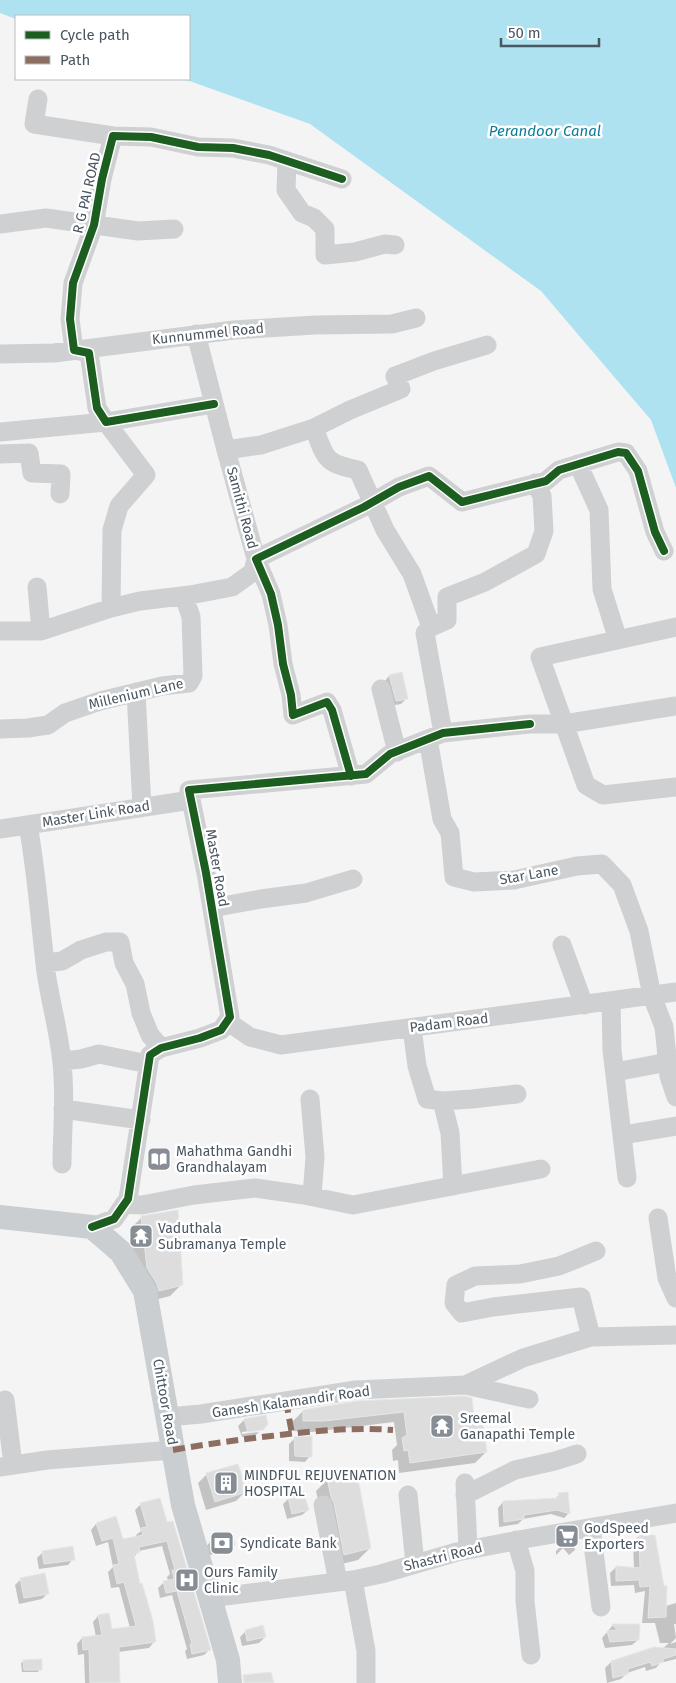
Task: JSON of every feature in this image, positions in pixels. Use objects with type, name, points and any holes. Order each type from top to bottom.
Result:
[{"type":"main road","points":[[0,1217],[92,1227]]},
{"type":"main road","name":"Chittoor Road","points":[[92,1227],[122,1252],[146,1291],[183,1504],[228,1660],[230,1683]]},
{"type":"street","points":[[38,99],[34,124],[113,136]]},
{"type":"street","name":"R G PAI ROAD","points":[[74,350],[70,319],[73,284],[94,225],[102,179],[113,136],[151,137],[198,147],[234,148],[269,154],[342,179]]},
{"type":"street","points":[[287,161],[286,190],[302,213],[314,218],[325,230],[325,255],[355,252],[385,244],[395,245]]},
{"type":"street","points":[[0,224],[46,218],[138,231],[174,229]]},
{"type":"street","name":"Kunnummel Road","points":[[0,354],[54,353],[196,334],[316,324],[392,324],[416,318]]},
{"type":"street","points":[[196,334],[226,450]]},
{"type":"street","name":"Samithi Road","points":[[0,631],[40,631],[110,608],[140,601],[184,596],[232,587],[252,572],[256,558],[226,450],[261,445],[314,428],[350,410],[401,389],[395,376],[434,361],[487,345]]},
{"type":"street","points":[[74,350],[88,353],[97,408],[146,475],[119,506],[112,530],[110,608]]},
{"type":"street","points":[[0,432],[106,422],[214,404]]},
{"type":"street","points":[[314,428],[324,456],[338,466],[358,470],[371,502],[412,574],[431,627]]},
{"type":"street","points":[[351,776],[332,710],[327,702],[293,715],[291,695],[283,664],[273,602],[256,558],[399,487],[428,476],[462,502],[546,481],[559,470],[618,452],[626,453],[638,472],[655,532],[664,551]]},
{"type":"street","points":[[0,454],[29,453],[32,473],[61,474],[60,494]]},
{"type":"street","points":[[578,464],[599,510],[602,589],[618,640]]},
{"type":"street","points":[[435,736],[425,633],[431,627],[447,620],[447,597],[486,582],[536,554],[544,531],[542,496],[535,483]]},
{"type":"street","points":[[37,588],[40,631]]},
{"type":"street","name":"Millenium Lane","points":[[0,729],[48,725],[65,712],[136,692],[162,686],[189,683],[193,676],[191,617],[184,596]]},
{"type":"street","points":[[676,627],[540,658],[586,785],[603,795],[676,787]]},
{"type":"street","points":[[381,689],[397,752]]},
{"type":"street","points":[[136,692],[142,807]]},
{"type":"street","points":[[191,800],[189,790],[366,774],[390,754],[435,736],[530,724],[564,724],[676,706]]},
{"type":"street","name":"Star Lane","points":[[435,736],[442,820],[450,833],[454,877],[474,882],[514,880],[577,866],[602,864],[622,885],[640,931],[652,996]]},
{"type":"street","name":"Master Link Road","points":[[0,829],[191,800]]},
{"type":"street","name":"Master Road","points":[[191,800],[212,908],[230,1017],[228,1021]]},
{"type":"street","points":[[28,825],[35,864],[45,963],[62,1061],[64,1109],[62,1164]]},
{"type":"street","points":[[212,908],[306,893],[352,879]]},
{"type":"street","points":[[45,963],[62,961],[81,950],[106,942],[120,942],[124,963],[134,984],[141,1013],[150,1035],[161,1048]]},
{"type":"street","points":[[562,945],[584,1005]]},
{"type":"street","name":"Padam Road","points":[[228,1021],[250,1038],[281,1045],[676,992]]},
{"type":"street","points":[[652,996],[664,1027],[669,1076],[676,1098]]},
{"type":"street","points":[[611,1001],[612,1050],[627,1178]]},
{"type":"street","points":[[92,1227],[114,1219],[128,1199],[150,1055],[161,1048],[200,1038],[221,1030],[228,1021]]},
{"type":"street","points":[[412,1028],[417,1066],[427,1100],[472,1100],[516,1094]]},
{"type":"street","points":[[62,1061],[81,1059],[99,1054],[148,1064]]},
{"type":"street","points":[[615,1072],[668,1062]]},
{"type":"street","points":[[310,1100],[315,1157],[312,1196]]},
{"type":"street","points":[[442,1101],[450,1133],[452,1186]]},
{"type":"street","points":[[64,1109],[140,1120]]},
{"type":"street","points":[[623,1135],[676,1126]]},
{"type":"street","points":[[124,1204],[142,1205],[194,1195],[255,1188],[312,1196],[353,1205],[540,1169]]},
{"type":"street","points":[[658,1218],[667,1278],[676,1298]]},
{"type":"street","points":[[591,1337],[581,1297],[493,1307],[462,1313],[454,1303],[456,1285],[475,1276],[520,1274],[559,1266],[596,1251]]},
{"type":"street","name":"Ganesh Kalamandir Road","points":[[168,1417],[201,1414],[356,1390],[465,1385],[522,1358],[591,1337],[676,1335]]},
{"type":"street","points":[[465,1385],[529,1399]]},
{"type":"street","points":[[5,1400],[7,1466],[47,1460],[173,1450]]},
{"type":"street","points":[[468,1550],[465,1489],[516,1470],[577,1454]]},
{"type":"street","points":[[408,1495],[415,1564]]},
{"type":"street","points":[[323,1505],[366,1651],[366,1683]]},
{"type":"street","name":"Shastri Road","points":[[210,1598],[345,1581],[516,1540],[676,1513]]},
{"type":"street","points":[[592,1528],[601,1607]]},
{"type":"street","points":[[516,1540],[525,1571],[525,1601],[531,1655]]},
{"type":"water","name":"Perandoor Canal","points":[[0,0],[676,0],[676,488],[651,420],[541,291],[310,124],[187,80],[190,80],[190,15],[15,15],[15,19],[0,13]]},
{"type":"building","points":[[402,672],[408,699],[396,701],[389,675]]},
{"type":"building","points":[[178,1210],[183,1285],[159,1291],[147,1268],[141,1216]]},
{"type":"building","name":"Sreemal Ganapathi Temple","points":[[464,1396],[472,1398],[475,1426],[483,1425],[487,1452],[410,1463],[408,1450],[404,1451],[402,1438],[407,1435],[404,1412],[324,1421],[303,1421],[303,1410],[357,1401]]},
{"type":"building","points":[[266,1415],[268,1424],[263,1430],[248,1432],[244,1419]]},
{"type":"building","points":[[312,1436],[312,1457],[295,1456],[294,1437]]},
{"type":"building","name":"MINDFUL REJUVENATION HOSPITAL","points":[[238,1464],[247,1492],[215,1502],[206,1473]]},
{"type":"building","points":[[357,1473],[371,1548],[344,1555],[327,1478]]},
{"type":"building","points":[[303,1491],[309,1510],[292,1514],[288,1497]]},
{"type":"building","points":[[568,1492],[570,1514],[557,1510],[524,1515],[524,1519],[504,1522],[503,1501],[559,1498],[558,1493]]},
{"type":"building","points":[[160,1498],[167,1522],[173,1521],[211,1650],[192,1654],[190,1644],[192,1644],[177,1591],[166,1593],[163,1581],[174,1579],[172,1570],[175,1570],[167,1541],[139,1547],[140,1552],[134,1554],[140,1584],[142,1583],[153,1621],[156,1642],[119,1647],[120,1683],[90,1683],[89,1649],[83,1650],[82,1637],[102,1635],[98,1615],[109,1613],[112,1629],[136,1626],[124,1582],[117,1584],[113,1565],[119,1564],[113,1538],[102,1541],[96,1523],[116,1516],[123,1539],[143,1535],[141,1528],[147,1527],[140,1503]]},
{"type":"building","name":"Syndicate Bank","points":[[232,1533],[235,1545],[212,1551],[210,1541]]},
{"type":"building","points":[[639,1535],[655,1535],[664,1586],[667,1586],[666,1617],[648,1618],[650,1586],[640,1587],[639,1580],[616,1581],[616,1566],[640,1568]]},
{"type":"building","points":[[73,1546],[75,1560],[44,1564],[42,1551]]},
{"type":"building","points":[[45,1573],[49,1594],[24,1598],[20,1578]]},
{"type":"building","points":[[612,1624],[640,1624],[639,1640],[610,1642],[607,1631],[617,1630]]},
{"type":"building","points":[[263,1625],[266,1637],[247,1641],[245,1630]]},
{"type":"building","points":[[654,1647],[676,1649],[676,1655],[663,1659],[663,1662],[652,1666],[650,1662],[628,1669],[628,1674],[613,1678],[611,1661]]},
{"type":"building","points":[[42,1659],[42,1670],[24,1670],[23,1660]]},
{"type":"building","points":[[271,1672],[274,1683],[244,1683],[243,1675]]},
{"type":"marked path","points":[[286,1401],[292,1434]]},
{"type":"marked path","points":[[173,1450],[317,1431],[347,1429],[393,1430]]},
{"type":"cycle path","points":[[214,404],[106,422],[97,408],[89,353],[74,350],[70,319],[73,283],[94,225],[102,179],[113,136],[151,137],[198,147],[233,148],[269,155],[342,179]]},
{"type":"cycle path","points":[[351,776],[332,710],[327,702],[293,715],[291,695],[283,664],[278,625],[271,594],[256,559],[364,507],[399,487],[429,476],[462,502],[546,481],[559,470],[618,452],[626,453],[638,471],[655,532],[664,551]]},
{"type":"cycle path","points":[[92,1227],[114,1219],[128,1199],[150,1055],[161,1048],[200,1038],[221,1030],[230,1017],[206,873],[189,790],[366,774],[390,754],[443,733],[530,724]]},
{"type":"place","name":"Mahathma Gandhi Grandhalayam","points":[[159,1159]]},
{"type":"place","name":"Vaduthala Subramanya Temple","points":[[141,1236]]},
{"type":"place","name":"Sreemal Ganapathi Temple","points":[[442,1426]]},
{"type":"place","name":"MINDFUL REJUVENATION HOSPITAL","points":[[226,1483]]},
{"type":"place","name":"GodSpeed Exporters","points":[[567,1536]]},
{"type":"place","name":"Syndicate Bank","points":[[222,1543]]},
{"type":"place","name":"Ours Family Clinic","points":[[187,1580]]}]
